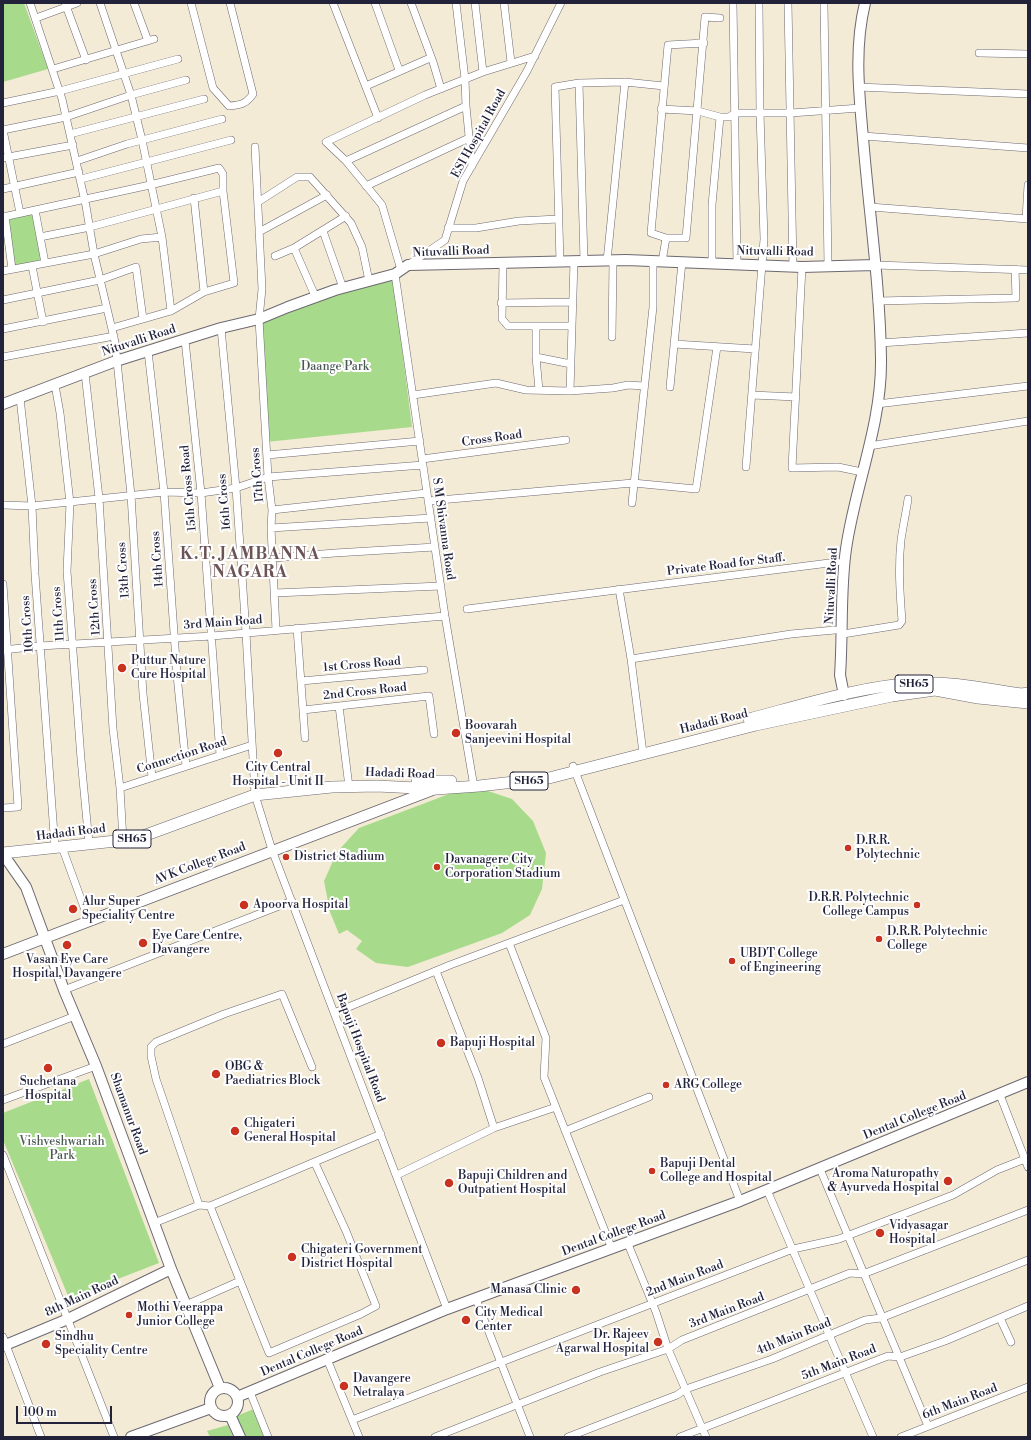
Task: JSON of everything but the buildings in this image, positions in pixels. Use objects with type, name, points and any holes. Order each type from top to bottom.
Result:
[{"type":"main road","name":"SH65","points":[[799,710],[844,695],[916,683],[946,684],[1022,694],[1028,693]]},
{"type":"main road","points":[[799,710],[935,690],[978,698],[1028,703]]},
{"type":"main road","name":"Hadadi Road","points":[[3,853],[135,839],[255,795],[348,784],[410,784],[436,789],[474,783],[522,782],[799,710]]},
{"type":"main road","points":[[410,784],[474,783]]},
{"type":"street","name":"13th Cross","points":[[30,3],[60,91],[85,199],[94,254],[114,336],[131,495],[143,694],[152,777]]},
{"type":"street","points":[[36,18],[66,5],[77,3]]},
{"type":"street","points":[[100,3],[131,95],[142,140],[150,185],[162,237],[171,311]]},
{"type":"street","points":[[53,69],[151,40],[134,3]]},
{"type":"street","points":[[192,3],[213,88],[229,106],[240,105],[247,102],[253,94],[230,3]]},
{"type":"street","points":[[375,3],[399,70]]},
{"type":"street","points":[[411,3],[441,89]]},
{"type":"street","points":[[456,3],[465,79],[472,166]]},
{"type":"street","points":[[475,3],[484,72]]},
{"type":"street","points":[[504,3],[511,62]]},
{"type":"street","name":"ESI Hospital Road","points":[[401,270],[445,240],[463,181],[535,56],[561,3]]},
{"type":"street","points":[[733,3],[737,264]]},
{"type":"street","points":[[746,467],[764,239],[760,113],[759,3]]},
{"type":"street","points":[[788,3],[798,267],[796,397],[792,468],[838,467],[862,472]]},
{"type":"street","points":[[824,3],[828,266]]},
{"type":"street","name":"Nituvalli Road","points":[[844,695],[840,675],[839,632],[846,550],[877,404],[881,360],[875,265],[858,87],[861,20],[865,3]]},
{"type":"street","points":[[335,4],[378,118],[465,79],[511,62],[535,56]]},
{"type":"street","points":[[66,5],[86,60]]},
{"type":"street","points":[[704,43],[668,45],[661,109],[651,233],[666,238],[686,238],[698,111],[704,43],[706,17],[720,18]]},
{"type":"street","points":[[979,53],[1028,54]]},
{"type":"street","points":[[366,86],[399,70],[406,69],[430,58]]},
{"type":"street","points":[[3,103],[60,91],[178,59]]},
{"type":"street","points":[[20,213],[6,158],[3,130],[66,117],[131,95],[186,80]]},
{"type":"street","points":[[560,262],[554,87],[578,83],[625,82],[664,86]]},
{"type":"street","points":[[612,337],[610,261],[625,82]]},
{"type":"street","points":[[570,391],[573,302],[579,261],[578,83]]},
{"type":"street","points":[[858,87],[1028,94]]},
{"type":"street","points":[[70,134],[204,99]]},
{"type":"street","points":[[346,161],[466,106]]},
{"type":"street","points":[[661,109],[698,111],[720,117],[729,117],[735,113],[791,113],[860,108]]},
{"type":"street","points":[[712,264],[712,205],[720,117]]},
{"type":"street","name":"S M Shivanna Road","points":[[378,118],[326,142],[346,161],[382,205],[401,270],[413,395],[422,462],[445,616],[474,783]]},
{"type":"street","points":[[77,161],[142,140],[222,119]]},
{"type":"street","points":[[863,136],[1028,148]]},
{"type":"street","points":[[366,186],[469,138]]},
{"type":"street","points":[[3,189],[80,176],[146,162],[231,140]]},
{"type":"street","points":[[6,158],[73,145]]},
{"type":"street","name":"17th Cross","points":[[255,147],[262,289],[259,319],[266,455],[272,510],[271,528],[276,630]]},
{"type":"street","points":[[12,269],[6,245],[4,216],[150,185],[219,168],[223,174],[223,192],[234,283],[204,292],[171,311],[112,328]]},
{"type":"street","points":[[258,202],[298,177],[310,177],[352,223],[362,247],[369,281]]},
{"type":"street","points":[[870,208],[1027,219],[1028,185]]},
{"type":"street","points":[[40,238],[90,227],[194,198],[223,192]]},
{"type":"street","points":[[259,232],[327,196]]},
{"type":"street","points":[[194,198],[204,292]]},
{"type":"street","points":[[35,210],[45,263]]},
{"type":"street","points":[[275,256],[294,248],[346,216]]},
{"type":"street","points":[[448,228],[476,228],[519,221],[558,219]]},
{"type":"street","points":[[323,231],[343,288]]},
{"type":"street","points":[[3,271],[94,254],[141,239],[162,237]]},
{"type":"street","points":[[632,503],[638,431],[642,414],[657,262],[666,238]]},
{"type":"street","points":[[294,248],[316,298]]},
{"type":"street","name":"Nituvalli Road","points":[[3,404],[116,361],[221,328],[259,319],[288,307],[343,288],[401,270],[503,263],[579,261],[682,262],[798,267],[875,265]]},
{"type":"street","points":[[670,387],[682,262]]},
{"type":"street","points":[[503,263],[501,303],[502,319],[508,326],[572,326]]},
{"type":"street","points":[[875,265],[1028,270]]},
{"type":"street","points":[[32,266],[43,322]]},
{"type":"street","points":[[3,300],[100,280],[136,267],[143,319]]},
{"type":"street","points":[[877,301],[1016,298],[1015,269]]},
{"type":"street","points":[[501,303],[573,302]]},
{"type":"street","points":[[3,329],[107,308]]},
{"type":"street","points":[[536,326],[536,356],[539,390]]},
{"type":"street","name":"16th Cross","points":[[221,328],[236,488],[255,795]]},
{"type":"street","points":[[880,343],[1028,333]]},
{"type":"street","points":[[3,357],[114,336]]},
{"type":"street","name":"15th Cross Road","points":[[185,340],[201,493],[220,755]]},
{"type":"street","points":[[674,344],[755,349]]},
{"type":"street","points":[[428,501],[633,482],[696,488],[717,347]]},
{"type":"street","name":"14th Cross","points":[[148,351],[164,492],[174,638],[186,766]]},
{"type":"street","points":[[536,356],[571,364]]},
{"type":"street","name":"12th Cross","points":[[85,373],[99,498],[113,729],[120,788],[123,840]]},
{"type":"street","points":[[413,395],[496,384],[526,390],[570,391],[613,388],[628,385],[644,386]]},
{"type":"street","name":"11th Cross","points":[[55,385],[60,413],[69,502],[67,571],[89,843]]},
{"type":"street","points":[[877,404],[1028,386]]},
{"type":"street","points":[[752,395],[796,397]]},
{"type":"street","name":"10th Cross","points":[[20,398],[32,506],[40,646],[59,848],[89,921]]},
{"type":"street","points":[[869,446],[1028,421]]},
{"type":"street","name":"Cross Road","points":[[3,505],[32,506],[164,492],[201,493],[236,488],[268,477],[422,462],[566,440]]},
{"type":"street","points":[[266,455],[420,441]]},
{"type":"street","points":[[272,510],[427,493]]},
{"type":"street","points":[[631,659],[791,634],[839,632],[899,625],[902,621],[899,588],[901,540],[908,500]]},
{"type":"street","points":[[271,528],[431,518]]},
{"type":"street","points":[[273,558],[435,547]]},
{"type":"street","name":"Private Road for Staff.","points":[[467,609],[837,562]]},
{"type":"street","points":[[3,584],[5,650],[18,807],[3,808]]},
{"type":"street","points":[[275,593],[441,586]]},
{"type":"street","points":[[619,590],[631,659],[643,750]]},
{"type":"street","name":"3rd Main Road","points":[[5,650],[40,646],[212,636],[445,616]]},
{"type":"street","points":[[297,628],[306,738]]},
{"type":"street","name":"1st Cross Road","points":[[301,681],[424,670]]},
{"type":"street","name":"2nd Cross Road","points":[[303,710],[429,696],[434,734]]},
{"type":"street","points":[[339,706],[348,784]]},
{"type":"street","name":"Connection Road","points":[[120,788],[252,745]]},
{"type":"street","points":[[574,768],[740,1201]]},
{"type":"street","points":[[406,800],[410,784]]},
{"type":"street","name":"AVK College Road","points":[[3,954],[272,850],[436,789]]},
{"type":"street","name":"Bapuji Hospital Road","points":[[255,795],[272,850],[447,1309]]},
{"type":"street","name":"Shamanur Road","points":[[3,853],[26,887],[64,990],[96,1066],[171,1269],[220,1388]]},
{"type":"street","points":[[334,1013],[436,971],[624,900]]},
{"type":"street","points":[[64,990],[292,901]]},
{"type":"street","points":[[509,943],[546,1038],[544,1077],[612,1250]]},
{"type":"street","points":[[436,971],[476,1072],[494,1128]]},
{"type":"street","points":[[199,1205],[156,1079],[151,1056],[151,1047],[156,1042],[186,1029],[282,994],[312,1067]]},
{"type":"street","points":[[3,1044],[75,1016]]},
{"type":"street","points":[[3,1100],[96,1066]]},
{"type":"street","name":"Dental College Road","points":[[237,1397],[447,1309],[612,1250],[740,1201],[1000,1095],[1028,1082]]},
{"type":"street","points":[[1000,1095],[1028,1166]]},
{"type":"street","points":[[565,1130],[648,1097]]},
{"type":"street","points":[[397,1175],[494,1128],[556,1107]]},
{"type":"street","points":[[154,1223],[199,1205],[210,1206],[381,1134]]},
{"type":"street","points":[[3,1155],[114,1437]]},
{"type":"street","name":"2nd Main Road","points":[[352,1420],[793,1249],[839,1240],[848,1234],[953,1195],[997,1170],[1025,1159]]},
{"type":"street","points":[[210,1206],[269,1353],[361,1314],[376,1306],[346,1231],[315,1162]]},
{"type":"street","points":[[820,1169],[848,1234],[881,1318],[900,1357],[928,1426]]},
{"type":"street","points":[[767,1190],[873,1437]]},
{"type":"street","name":"3rd Main Road","points":[[435,1437],[600,1372],[668,1349],[682,1340],[850,1273],[863,1274],[1028,1210]]},
{"type":"street","points":[[628,1244],[653,1304],[668,1349],[706,1437]]},
{"type":"street","name":"4th Main Road","points":[[568,1437],[677,1395],[686,1389],[772,1359],[865,1320],[881,1318],[1028,1260]]},
{"type":"street","name":"8th Main Road","points":[[4,1343],[68,1319],[171,1269]]},
{"type":"street","points":[[186,1305],[240,1281]]},
{"type":"street","points":[[476,1299],[530,1437]]},
{"type":"street","name":"5th Main Road","points":[[680,1437],[701,1427],[758,1407],[888,1356],[900,1357],[944,1341],[1028,1306]]},
{"type":"street","points":[[1000,1318],[1011,1342]]},
{"type":"street","points":[[4,1343],[41,1437]]},
{"type":"street","points":[[327,1359],[359,1437]]},
{"type":"street","name":"6th Main Road","points":[[901,1437],[1028,1387]]},
{"type":"street","points":[[220,1388],[231,1389],[237,1397],[237,1407],[230,1415],[219,1415],[211,1408],[210,1398],[215,1391],[220,1388]]},
{"type":"street","points":[[250,1392],[268,1437]]},
{"type":"street","points":[[132,1437],[211,1408]]},
{"type":"street","points":[[230,1415],[240,1437]]},
{"type":"green space","points":[[3,3],[24,3],[48,69],[3,82]]},
{"type":"green space","points":[[35,210],[45,263],[12,269],[5,216]]},
{"type":"green space","name":"Daange Park","points":[[393,278],[412,427],[266,442],[262,322],[342,292]]},
{"type":"green space","name":"Davanagere City Corporation Stadium","points":[[485,790],[512,799],[533,821],[546,853],[542,889],[530,915],[502,933],[408,967],[376,963],[356,949],[362,941],[347,930],[339,934],[330,912],[324,881],[337,852],[359,828],[457,791]]},
{"type":"green space","name":"Vishveshwariah Park","points":[[89,1079],[159,1263],[69,1298],[3,1140],[3,1113]]},
{"type":"green space","points":[[254,1409],[265,1437],[241,1437],[234,1417]]},
{"type":"green space","points":[[228,1425],[233,1437],[210,1437],[207,1431]]},
{"type":"place","name":"Puttur Nature Cure Hospital","points":[[122,668]]},
{"type":"place","name":"Boovarah Sanjeevini Hospital","points":[[456,733]]},
{"type":"place","name":"City Central Hospital - Unit II","points":[[278,753]]},
{"type":"place","name":"D.R.R. Polytechnic","points":[[848,848]]},
{"type":"place","name":"District Stadium","points":[[286,857]]},
{"type":"place","name":"Davanagere City Corporation Stadium","points":[[437,867]]},
{"type":"place","name":"Apoorva Hospital","points":[[244,905]]},
{"type":"place","name":"D.R.R. Polytechnic College Campus","points":[[917,905]]},
{"type":"place","name":"Alur Super Speciality Centre","points":[[73,909]]},
{"type":"place","name":"D.R.R. Polytechnic College","points":[[879,939]]},
{"type":"place","name":"Eye Care Centre, Davangere","points":[[143,943]]},
{"type":"place","name":"Vasan Eye Care Hospital, Davangere","points":[[67,945]]},
{"type":"place","name":"UBDT College of Engineering","points":[[732,961]]},
{"type":"place","name":"Bapuji Hospital","points":[[441,1043]]},
{"type":"place","name":"Suchetana Hospital","points":[[48,1068]]},
{"type":"place","name":"OBG & Paediatrics Block","points":[[216,1074]]},
{"type":"place","name":"ARG College","points":[[666,1085]]},
{"type":"place","name":"Chigateri General Hospital","points":[[235,1131]]},
{"type":"place","name":"Bapuji Dental College and Hospital","points":[[652,1171]]},
{"type":"place","name":"Aroma Naturopathy & Ayurveda Hospital","points":[[948,1181]]},
{"type":"place","name":"Bapuji Children and Outpatient Hospital","points":[[449,1183]]},
{"type":"place","name":"Vidyasagar Hospital","points":[[880,1233]]},
{"type":"place","name":"Chigateri Government District Hospital","points":[[292,1257]]},
{"type":"place","name":"Manasa Clinic","points":[[576,1290]]},
{"type":"place","name":"Mothi Veerappa Junior College","points":[[129,1315]]},
{"type":"place","name":"City Medical Center","points":[[466,1320]]},
{"type":"place","name":"Dr. Rajeev Agarwal Hospital","points":[[658,1342]]},
{"type":"place","name":"Sindhu Speciality Centre","points":[[46,1344]]},
{"type":"place","name":"Davangere Netralaya","points":[[344,1386]]},
{"type":"district","name":"K.T. JAMBANNA NAGARA","points":[[250,564]]}]
